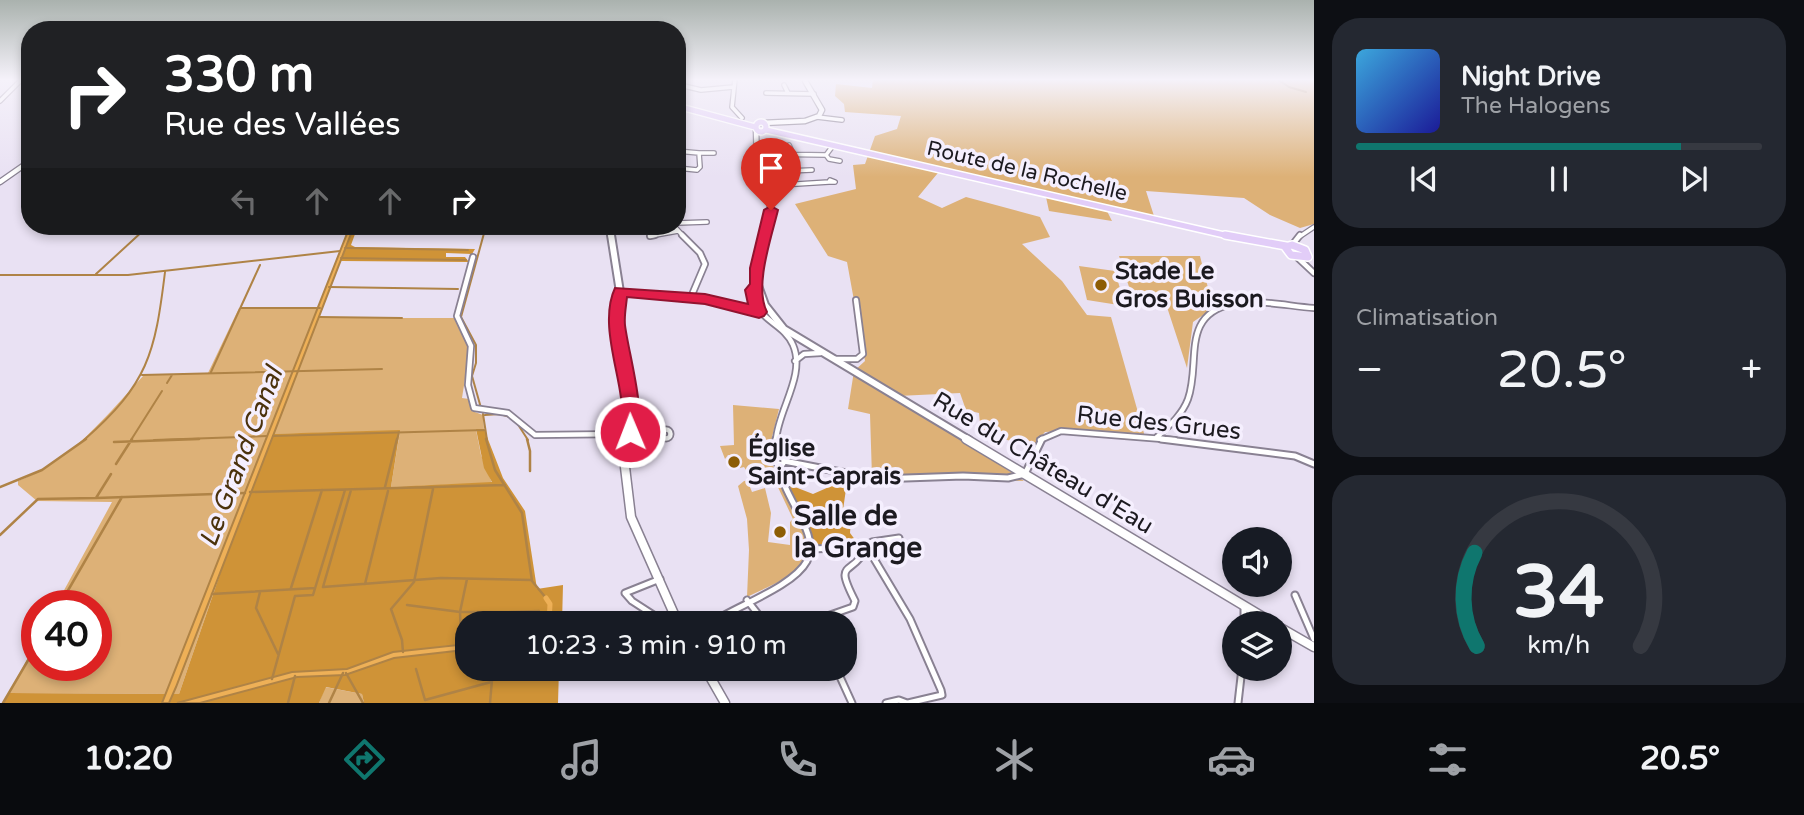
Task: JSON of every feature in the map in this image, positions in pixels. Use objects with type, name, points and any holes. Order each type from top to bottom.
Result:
[{"type":"main road","points":[[701,112],[762,127],[805,121],[817,117],[820,112]]},
{"type":"main road","points":[[757,285],[757,268],[771,217],[771,207],[757,154],[762,127]]},
{"type":"main road","name":"Route de la Rochelle","points":[[762,127],[1289,248]]},
{"type":"main road","points":[[0,182],[21,167]]},
{"type":"main road","points":[[610,235],[620,292],[617,322],[630,402],[625,467],[631,517],[660,579],[671,611]]},
{"type":"main road","points":[[1289,248],[1309,254]]},
{"type":"main road","points":[[1289,248],[1298,258],[1309,254]]},
{"type":"main road","name":"Rue du Château d'Eau","points":[[757,285],[765,305],[777,322],[821,353],[1253,611]]},
{"type":"main road","points":[[1292,634],[1314,647]]},
{"type":"main road","points":[[712,681],[725,703]]},
{"type":"street","points":[[737,112],[743,118]]},
{"type":"street","points":[[817,117],[842,120]]},
{"type":"street","points":[[789,145],[793,155]]},
{"type":"street","points":[[826,155],[832,147]]},
{"type":"street","points":[[686,152],[714,153]]},
{"type":"street","points":[[686,168],[698,169],[699,153]]},
{"type":"street","points":[[757,154],[826,155],[829,159],[840,160]]},
{"type":"street","points":[[760,172],[811,170]]},
{"type":"street","points":[[765,186],[829,183]]},
{"type":"street","points":[[686,224],[707,222]]},
{"type":"street","points":[[1289,248],[1304,231],[1314,227]]},
{"type":"street","points":[[650,236],[656,235]]},
{"type":"street","points":[[682,235],[698,250],[705,264],[691,297]]},
{"type":"street","points":[[1299,238],[1309,254],[1309,267]]},
{"type":"street","points":[[473,257],[457,316],[471,346],[468,385],[474,408],[481,412],[499,411],[511,414],[535,435],[661,435]]},
{"type":"street","points":[[1298,258],[1314,273]]},
{"type":"street","points":[[730,611],[798,572],[811,549],[806,527],[781,482],[776,432],[789,397],[795,362],[791,340],[759,312],[752,296],[754,286],[757,285]]},
{"type":"street","points":[[620,292],[691,297],[759,312]]},
{"type":"street","points":[[833,360],[857,359],[863,354],[856,300]]},
{"type":"street","points":[[1156,438],[1174,423],[1189,402],[1196,333],[1200,323],[1213,309],[1237,303],[1314,308]]},
{"type":"street","points":[[795,362],[804,354],[821,353]]},
{"type":"street","name":"Rue des Grues","points":[[1024,474],[1039,439],[1051,432],[1069,431],[1156,438],[1295,456],[1314,464]]},
{"type":"street","points":[[780,461],[877,479],[963,476],[1008,478],[1024,474]]},
{"type":"street","points":[[842,611],[853,607],[855,601],[843,578],[844,571],[872,542],[899,538]]},
{"type":"street","points":[[811,549],[819,552],[853,545],[867,547]]},
{"type":"street","points":[[867,547],[907,613],[942,690],[942,695],[907,703],[899,700],[886,703]]},
{"type":"street","points":[[647,611],[625,593],[660,579]]},
{"type":"street","points":[[1295,594],[1314,639]]},
{"type":"street","points":[[747,600],[754,611]]},
{"type":"street","points":[[1244,606],[1244,611]]},
{"type":"street","points":[[842,681],[852,703]]},
{"type":"street","points":[[1238,703],[1241,681]]},
{"type":"shaded area","points":[[845,112],[1314,112],[1314,224],[1300,228],[1270,215],[1244,198],[1146,191],[1154,216],[942,168],[918,197],[942,208],[966,197],[1040,217],[1050,237],[1022,244],[1062,281],[1087,315],[1111,317],[1145,437],[1076,430],[1045,432],[1033,446],[981,434],[979,413],[966,410],[960,393],[898,396],[1024,481],[872,477],[870,414],[848,409],[854,371],[865,361],[847,262],[828,256],[795,204],[856,189],[853,165],[865,164],[875,136],[897,129],[901,116]]},
{"type":"shaded area","points":[[1046,197],[1107,211],[1112,221],[1049,211]]},
{"type":"shaded area","points":[[346,235],[351,235],[176,687],[169,703],[162,703]]},
{"type":"shaded area","points":[[351,235],[355,235],[351,245],[355,247],[475,249],[472,254],[446,253],[446,257],[465,257],[469,262],[341,261]]},
{"type":"shaded area","points":[[1119,256],[1200,256],[1208,288],[1222,302],[1193,322],[1187,368],[1165,301],[1130,290]]},
{"type":"shaded area","name":"Stade Le Gros Buisson","points":[[1079,266],[1115,271],[1125,306],[1087,300]]},
{"type":"shaded area","points":[[239,308],[316,308],[321,318],[454,318],[470,347],[462,398],[469,399],[472,411],[483,415],[484,429],[476,430],[481,455],[492,483],[391,487],[400,431],[268,434],[179,694],[9,693],[21,671],[21,681],[112,681],[112,590],[64,590],[112,502],[37,501],[18,485],[18,481],[37,473],[71,450],[144,375],[208,373]]},
{"type":"shaded area","points":[[733,405],[779,409],[770,445],[774,471],[750,476],[744,467],[740,468],[734,455],[728,455],[725,459],[720,446],[734,445]]},
{"type":"shaded area","points":[[476,429],[484,429],[503,478],[525,511],[537,589],[563,585],[562,611],[455,611],[455,681],[559,681],[558,703],[364,703],[362,694],[326,687],[319,703],[3,703],[9,693],[179,694],[268,434],[400,430],[391,487],[492,482],[484,468]]},
{"type":"shaded area","points":[[766,477],[767,482],[750,487],[752,492],[765,488],[771,513],[768,542],[790,545],[790,522],[793,519],[775,481],[772,482],[770,478],[775,478],[801,522],[808,546],[800,567],[775,584],[747,597],[747,519],[738,486],[744,481]]},
{"type":"shaded area","points":[[792,477],[795,487],[813,494],[843,477],[847,482],[843,510],[851,519],[850,533],[856,541],[821,549],[814,547],[806,521],[784,480]]},
{"type":"shaded area","points":[[455,645],[455,651],[394,658],[345,675],[297,677],[200,703],[177,703],[292,672],[347,669],[393,652]]},
{"type":"shaded area","points":[[325,687],[362,694],[364,703],[319,703]]},
{"type":"waterway","points":[[96,274],[138,235]]},
{"type":"waterway","points":[[481,408],[472,376],[476,363],[476,345],[461,317],[484,235]]},
{"type":"waterway","points":[[345,248],[468,250]]},
{"type":"waterway","points":[[0,275],[128,275],[340,251]]},
{"type":"waterway","points":[[341,258],[466,260]]},
{"type":"waterway","points":[[211,372],[260,265]]},
{"type":"waterway","points":[[84,440],[122,402],[145,366],[157,325],[165,272]]},
{"type":"waterway","points":[[329,287],[458,289]]},
{"type":"waterway","points":[[241,308],[320,308]]},
{"type":"waterway","points":[[319,317],[402,318]]},
{"type":"waterway","name":"Le Grand Canal","points":[[142,375],[382,369]]},
{"type":"waterway","points":[[167,383],[172,375]]},
{"type":"waterway","points":[[131,440],[162,391]]},
{"type":"waterway","points":[[483,414],[487,440]]},
{"type":"waterway","points":[[485,415],[500,414],[510,417]]},
{"type":"waterway","points":[[517,423],[528,440]]},
{"type":"waterway","points":[[399,432],[485,430]]},
{"type":"waterway","name":"Le Grand Canal","points":[[273,436],[399,432]]},
{"type":"waterway","points":[[397,440],[399,432]]},
{"type":"waterway","name":"Le Grand Canal","points":[[154,440],[267,436]]},
{"type":"waterway","points":[[0,487],[42,470],[86,439]]},
{"type":"waterway","points":[[130,441],[199,439]]},
{"type":"waterway","points":[[385,487],[397,439]]},
{"type":"waterway","points":[[486,439],[495,470],[504,485]]},
{"type":"waterway","points":[[527,439],[530,471]]},
{"type":"waterway","points":[[114,442],[130,441]]},
{"type":"waterway","points":[[116,464],[130,441]]},
{"type":"waterway","points":[[96,498],[111,474]]},
{"type":"waterway","points":[[322,490],[504,485]]},
{"type":"waterway","points":[[504,485],[522,513],[532,580]]},
{"type":"waterway","points":[[414,580],[433,489]]},
{"type":"waterway","name":"Le Grand Canal","points":[[250,492],[322,490]]},
{"type":"waterway","points":[[291,588],[322,490]]},
{"type":"waterway","points":[[272,679],[295,596],[313,595],[345,490]]},
{"type":"waterway","points":[[351,490],[323,587],[365,584]]},
{"type":"waterway","points":[[365,584],[388,491]]},
{"type":"waterway","name":"Le Grand Canal","points":[[122,497],[245,493]]},
{"type":"waterway","points":[[68,590],[122,497]]},
{"type":"waterway","points":[[96,498],[122,497]]},
{"type":"waterway","points":[[0,535],[38,499],[96,498]]},
{"type":"waterway","points":[[460,611],[467,579]]},
{"type":"waterway","points":[[365,584],[414,580]]},
{"type":"waterway","points":[[403,652],[402,640],[391,609],[414,580]]},
{"type":"waterway","points":[[414,580],[532,580]]},
{"type":"waterway","points":[[532,580],[546,598]]},
{"type":"waterway","points":[[212,594],[315,588]]},
{"type":"waterway","points":[[260,592],[256,608],[278,654]]},
{"type":"waterway","points":[[546,598],[550,604],[550,611]]},
{"type":"waterway","points":[[407,605],[455,611]]},
{"type":"waterway","points":[[416,669],[425,700],[491,682]]},
{"type":"waterway","points":[[3,703],[21,672]]},
{"type":"waterway","points":[[329,703],[343,673]]},
{"type":"waterway","points":[[346,673],[363,703]]},
{"type":"waterway","points":[[288,703],[295,676]]},
{"type":"waterway","points":[[490,703],[492,681]]},
{"type":"place","name":"Stade Le Gros Buisson","points":[[1101,285]]},
{"type":"place","name":"Église Saint-Caprais","points":[[734,462]]},
{"type":"place","name":"Salle de la Grange","points":[[780,532]]},
{"type":"route","points":[[630,432],[630,402],[617,322],[620,292],[705,299],[759,312],[753,300],[753,290],[757,285],[757,268],[771,210]]}]
